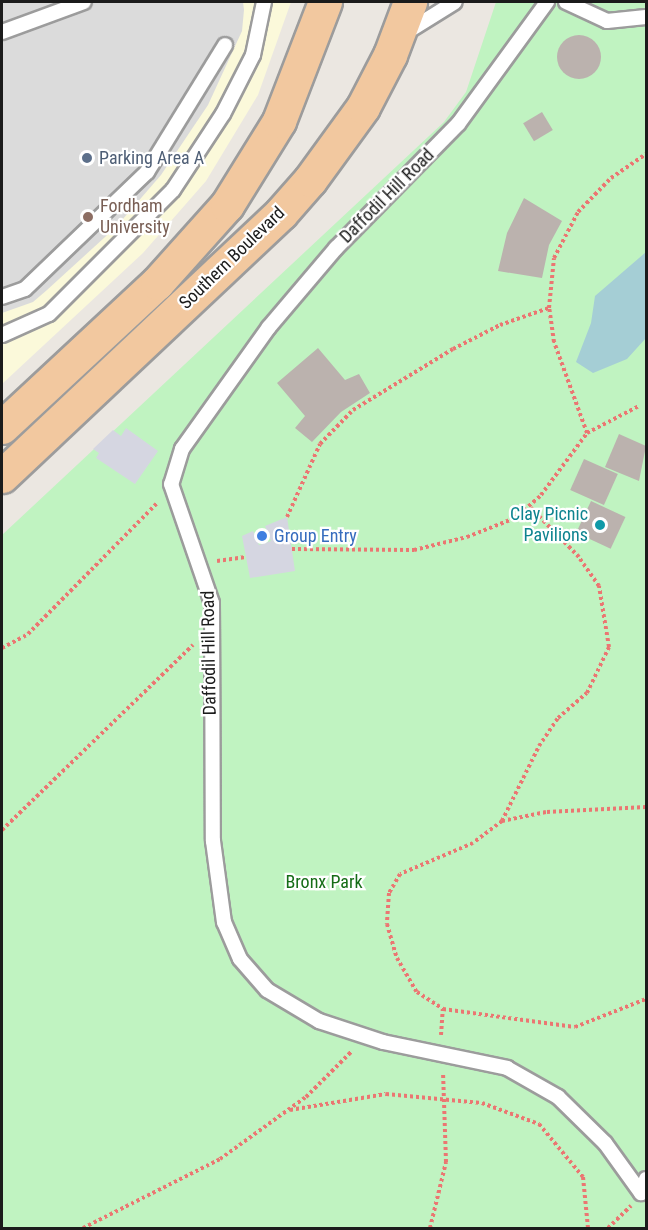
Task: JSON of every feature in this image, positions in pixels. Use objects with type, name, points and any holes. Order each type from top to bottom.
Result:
[{"type":"main road","name":"Southern Boulevard","points":[[2,427],[157,283],[226,205],[279,121],[325,2]]},
{"type":"main road","name":"Southern Boulevard","points":[[2,476],[281,213],[339,144],[398,38],[410,2]]},
{"type":"lane","points":[[2,32],[84,2]]},
{"type":"lane","points":[[2,335],[49,314],[153,214],[173,190],[223,114],[253,55],[264,2]]},
{"type":"lane","points":[[398,38],[455,2]]},
{"type":"lane","name":"Daffodil Hill Road","points":[[546,2],[458,124],[336,248],[270,327],[182,449],[172,472],[172,493],[202,564],[212,603],[209,640],[213,841],[224,922],[240,959],[267,990],[319,1021],[367,1036],[441,1050],[507,1068],[558,1097],[605,1143],[641,1193]]},
{"type":"lane","points":[[566,2],[607,21],[646,17]]},
{"type":"lane","points":[[2,297],[25,289],[147,172],[225,45]]},
{"type":"lane","points":[[641,1193],[646,1179]]},
{"type":"path","points":[[587,433],[562,374],[549,308],[554,258],[578,212],[611,178],[646,154]]},
{"type":"path","points":[[287,517],[320,444],[353,410],[462,344],[549,308]]},
{"type":"path","points":[[292,549],[414,550],[467,537],[516,518],[529,506],[587,433],[639,406]]},
{"type":"path","points":[[2,648],[28,634],[146,513],[172,493]]},
{"type":"path","points":[[502,821],[539,746],[558,718],[587,693],[609,647],[599,586],[579,557],[529,506]]},
{"type":"path","points":[[202,564],[246,557]]},
{"type":"path","points":[[2,830],[188,648],[209,640]]},
{"type":"path","points":[[646,807],[546,813],[502,821],[472,843],[400,874],[389,892],[387,924],[397,958],[417,992],[442,1009],[575,1028],[646,999]]},
{"type":"path","points":[[430,1228],[446,1162],[441,1050],[442,1009]]},
{"type":"path","points":[[82,1228],[220,1159],[290,1110],[367,1036]]},
{"type":"path","points":[[290,1110],[386,1094],[445,1102],[482,1103],[539,1124],[584,1177],[588,1228]]},
{"type":"path","points":[[608,1228],[641,1193]]},
{"type":"shaded area","name":"Parking Area A","points":[[2,2],[291,2],[258,95],[206,181],[143,253],[2,384]]},
{"type":"shaded area","name":"Parking Area A","points":[[2,2],[243,2],[244,10],[242,31],[208,105],[161,175],[116,227],[47,290],[33,302],[2,313]]},
{"type":"shaded area","points":[[126,428],[158,451],[135,484],[96,458],[99,453],[93,449],[113,430],[121,436]]},
{"type":"shaded area","points":[[287,517],[295,571],[250,578],[242,536],[253,531],[259,545],[271,541],[265,526]]},
{"type":"green space","name":"Bronx Park","points":[[496,2],[646,2],[646,1228],[2,1228],[2,535],[444,122],[466,92]]},
{"type":"water","points":[[646,252],[646,338],[627,359],[593,373],[576,362],[591,323],[595,296]]},
{"type":"building","points":[[579,35],[594,42],[601,57],[594,72],[579,79],[564,72],[557,57],[564,42]]},
{"type":"building","points":[[542,112],[553,130],[534,141],[523,123]]},
{"type":"building","points":[[524,198],[562,221],[549,245],[542,278],[498,271],[507,233]]},
{"type":"building","points":[[318,348],[345,380],[359,374],[370,393],[341,412],[312,442],[295,428],[305,416],[277,383]]},
{"type":"building","name":"Clay Picnic Pavilions","points":[[619,434],[646,446],[639,481],[605,467]]},
{"type":"building","name":"Clay Picnic Pavilions","points":[[584,459],[618,474],[604,505],[570,490]]},
{"type":"building","name":"Clay Picnic Pavilions","points":[[591,501],[625,517],[611,549],[576,533]]},
{"type":"place","name":"Parking Area A","points":[[87,158]]},
{"type":"place","name":"Fordham University","points":[[88,217]]},
{"type":"place","name":"Clay Picnic Pavilions","points":[[600,525]]},
{"type":"place","name":"Group Entry","points":[[262,536]]}]
